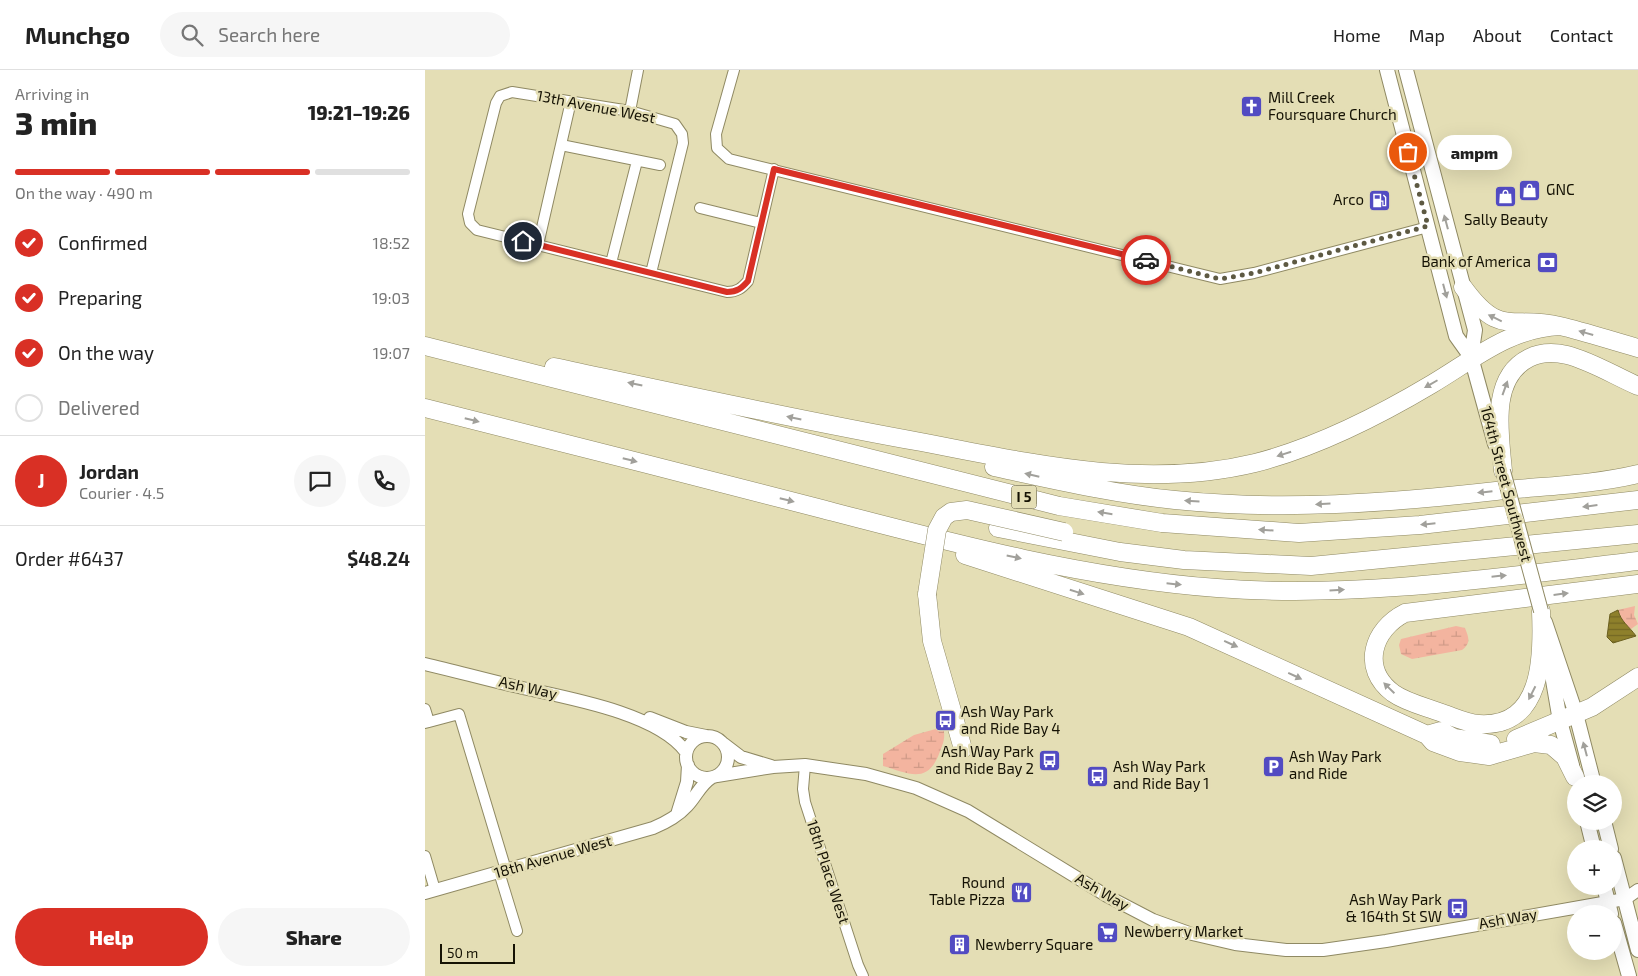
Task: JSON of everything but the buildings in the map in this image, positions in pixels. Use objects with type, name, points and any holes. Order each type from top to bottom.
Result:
[{"type":"highway","points":[[1463,287],[1485,312],[1503,322],[1560,326],[1638,348]]},
{"type":"highway","points":[[425,340],[841,428],[1087,471],[1141,474],[1214,470],[1267,460],[1333,434],[1431,384],[1492,345],[1532,330],[1560,326]]},
{"type":"highway","name":"I 5","points":[[425,346],[1059,506],[1162,523],[1299,533],[1420,525],[1638,500]]},
{"type":"highway","points":[[1503,471],[1500,439],[1501,397],[1511,375],[1523,362],[1548,353],[1569,355],[1638,386]]},
{"type":"highway","points":[[425,408],[1001,554],[1090,572],[1220,588],[1319,590],[1369,588],[1638,561]]},
{"type":"highway","points":[[841,428],[950,457],[1071,484],[1175,500],[1231,504],[1287,506],[1429,498],[1604,480],[1638,474]]},
{"type":"highway","points":[[963,749],[932,641],[927,594],[937,530],[944,517],[959,510],[1132,546],[1202,554],[1291,557],[1388,552],[1638,523]]},
{"type":"highway","points":[[865,520],[995,566],[1189,627],[1427,735],[1433,742],[1460,752],[1489,756],[1534,743],[1551,745],[1565,757],[1574,775]]},
{"type":"highway","points":[[935,540],[946,526],[953,522],[971,522],[1120,552],[1184,560],[1311,566],[1638,534]]},
{"type":"highway","points":[[1541,612],[1541,656],[1537,682],[1526,704],[1514,714],[1499,722],[1478,724],[1466,722],[1402,698],[1387,688],[1376,669],[1374,651],[1381,632],[1393,620],[1405,613],[1638,584]]},
{"type":"highway","points":[[1427,735],[1441,732],[1454,738],[1474,743],[1498,744],[1507,742],[1592,707],[1638,677]]},
{"type":"main road","name":"164th Street Southwest","points":[[1387,70],[1456,336],[1471,357],[1568,717],[1591,775]]},
{"type":"main road","name":"164th Street Southwest","points":[[1406,70],[1475,330],[1471,357]]},
{"type":"main road","name":"164th Street Southwest","points":[[1568,717],[1575,775]]},
{"type":"main road","points":[[1622,879],[1631,902],[1638,950]]},
{"type":"main road","points":[[1622,951],[1629,976]]},
{"type":"street","points":[[629,111],[638,70]]},
{"type":"street","points":[[734,70],[716,134],[717,148],[729,159],[1220,279],[1254,273],[1428,226]]},
{"type":"street","name":"13th Avenue West","points":[[538,245],[477,230],[470,223],[468,214],[496,103],[505,93],[512,92],[629,111],[675,124],[682,134],[683,143],[651,273]]},
{"type":"street","points":[[571,101],[538,245],[727,292],[734,292],[743,287],[748,281],[774,169]]},
{"type":"street","points":[[561,145],[660,165]]},
{"type":"street","points":[[611,263],[637,161]]},
{"type":"street","points":[[700,208],[761,223]]},
{"type":"street","name":"Ash Way","points":[[425,664],[568,698],[629,715],[673,737],[687,759]]},
{"type":"street","points":[[425,709],[427,723],[459,714],[503,871],[517,931]]},
{"type":"street","name":"Ash Way","points":[[629,715],[641,715],[706,736]]},
{"type":"street","points":[[678,813],[687,782],[687,759],[693,741],[706,736],[719,740],[724,744],[729,763],[714,777],[697,776],[687,759]]},
{"type":"street","name":"Ash Way","points":[[724,744],[741,757],[773,767]]},
{"type":"street","name":"Ash Way","points":[[714,777],[773,767],[805,765],[866,774],[934,794],[969,811],[1107,896],[1153,920],[1192,934],[1235,944],[1286,950],[1323,950],[1567,914]]},
{"type":"street","name":"18th Place West","points":[[805,765],[803,789],[805,802],[863,976]]},
{"type":"street","name":"18th Avenue West","points":[[430,891],[653,828],[687,806],[703,784],[714,777]]},
{"type":"street","points":[[425,856],[430,891]]},
{"type":"street","name":"Ash Way","points":[[1631,902],[1638,890]]},
{"type":"green space","points":[[1635,606],[1634,615],[1638,624],[1631,629],[1624,624],[1618,610]]},
{"type":"green space","points":[[1456,626],[1465,628],[1467,635],[1468,643],[1462,650],[1412,659],[1401,654],[1399,645],[1401,639]]},
{"type":"green space","points":[[943,727],[943,744],[934,764],[929,770],[916,774],[883,766],[883,754],[914,735]]},
{"type":"shaded area","points":[[1618,610],[1623,621],[1636,636],[1613,643],[1607,637],[1610,614]]},
{"type":"way so far","points":[[1146,260],[1220,279],[1254,273],[1428,226],[1408,152]]},
{"type":"place","name":"Mill Creek Foursquare Church","points":[[1252,107]]},
{"type":"place","name":"ampm","points":[[1408,152]]},
{"type":"place","name":"GNC","points":[[1530,190]]},
{"type":"place","name":"Sally Beauty","points":[[1506,197]]},
{"type":"place","name":"Arco","points":[[1380,200]]},
{"type":"place","name":"Bank of America","points":[[1547,262]]},
{"type":"place","name":"Ash Way Park and Ride Bay 4","points":[[945,721]]},
{"type":"place","name":"Ash Way Park and Ride Bay 2","points":[[1050,761]]},
{"type":"place","name":"Ash Way Park and Ride","points":[[1273,766]]},
{"type":"place","name":"Ash Way Park and Ride Bay 1","points":[[1097,776]]},
{"type":"place","name":"Round Table Pizza","points":[[1021,892]]},
{"type":"place","name":"Ash Way Park & 164th St SW","points":[[1458,909]]},
{"type":"place","name":"Newberry Market","points":[[1108,932]]},
{"type":"place","name":"Newberry Square","points":[[959,945]]},
{"type":"route","points":[[523,241],[727,292],[734,292],[743,287],[748,281],[774,169],[1146,260]]}]
